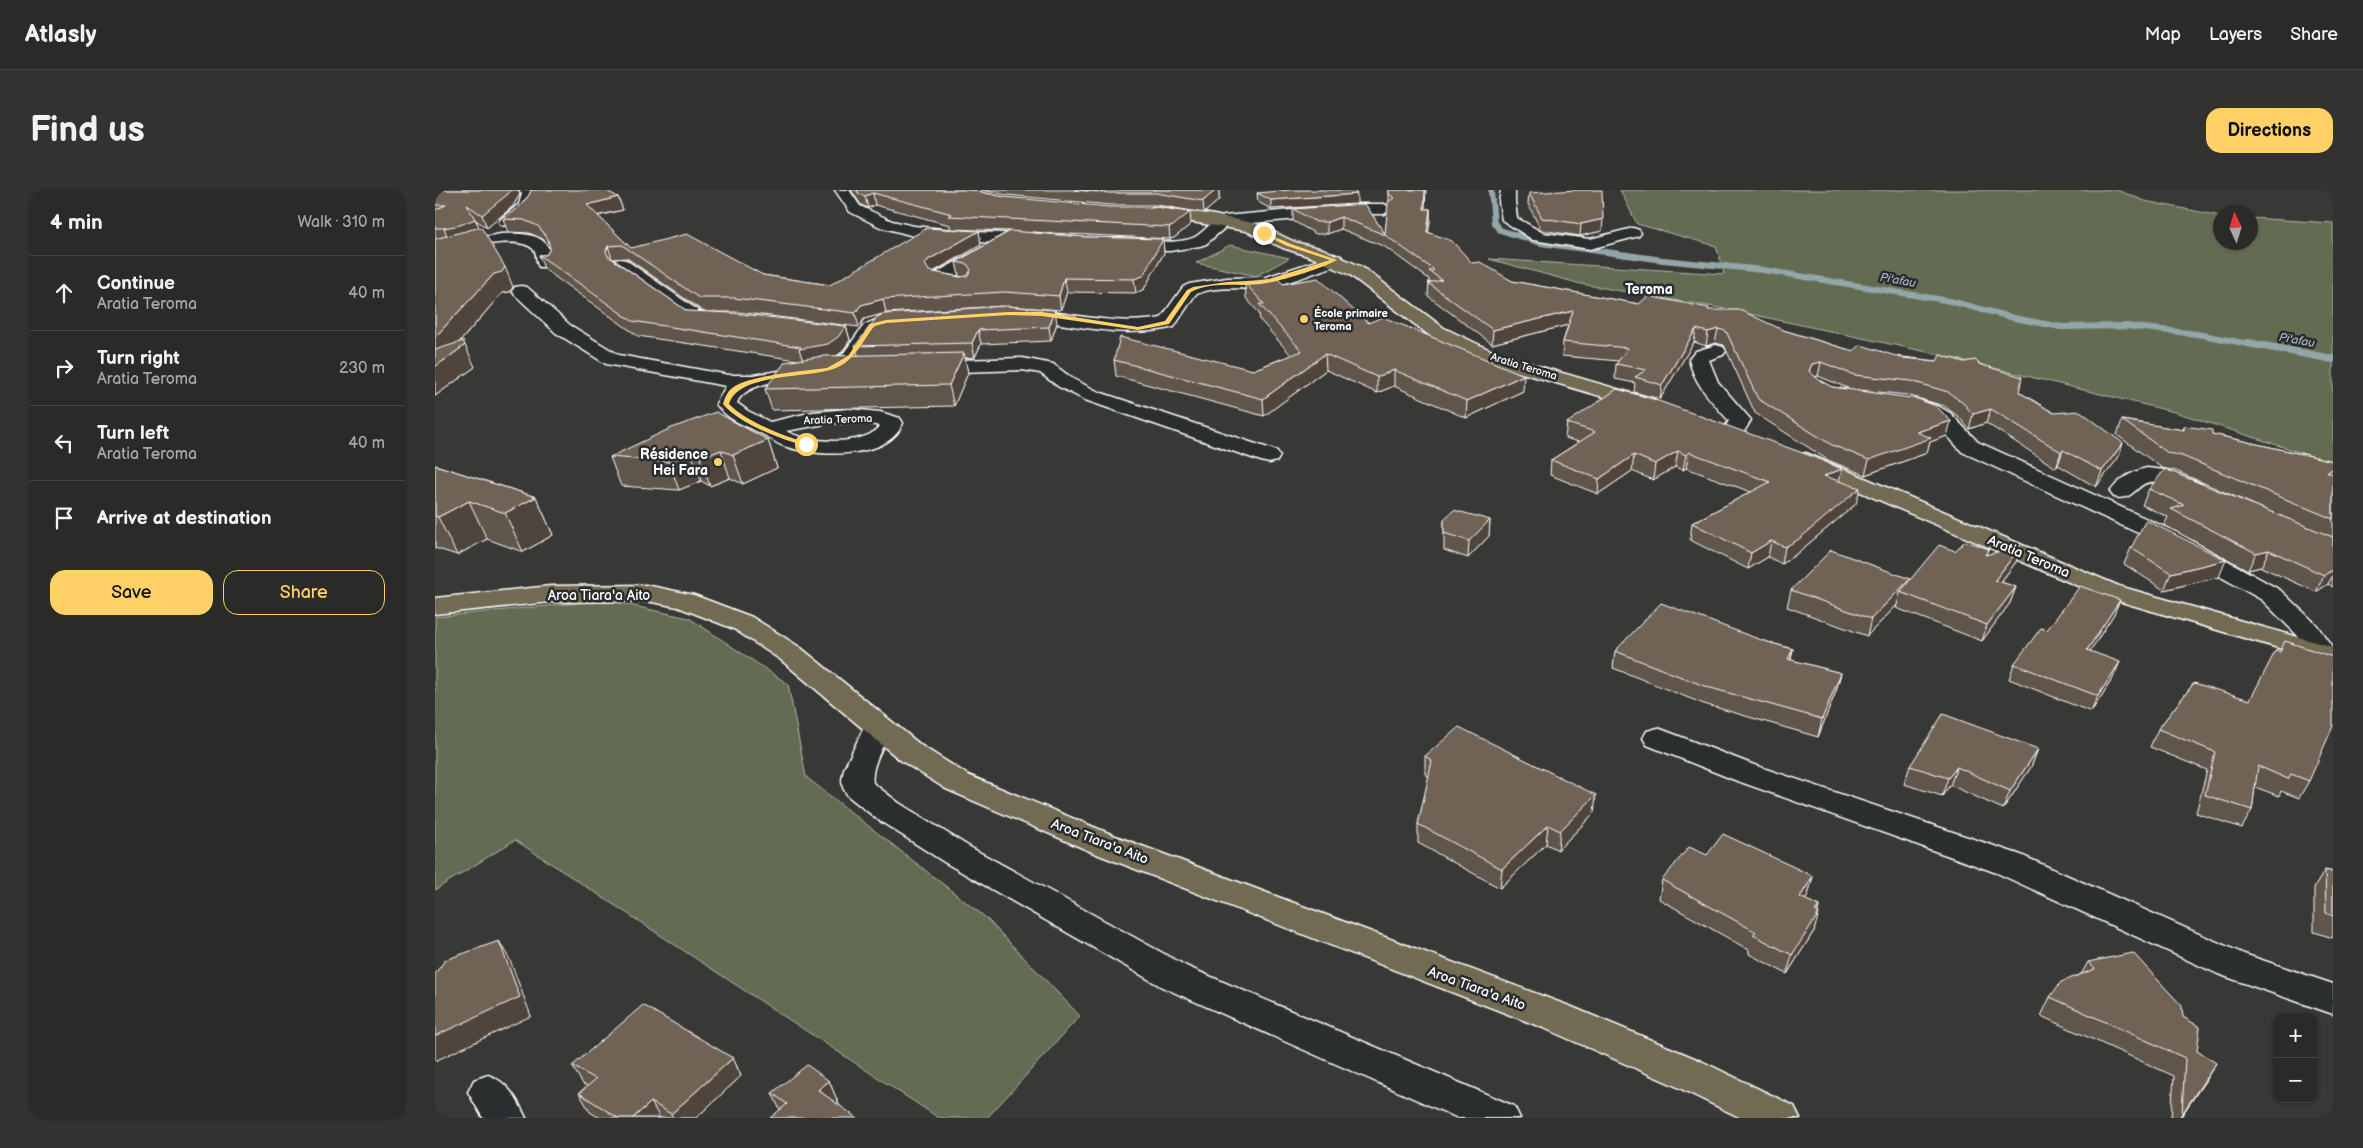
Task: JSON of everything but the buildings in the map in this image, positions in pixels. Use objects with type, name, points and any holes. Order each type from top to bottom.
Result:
[{"type":"main road","name":"Aratia Teroma","points":[[1138,212],[1185,215],[1251,227],[1289,245],[1335,260],[1356,271],[1437,332],[1494,358],[1661,408]]},
{"type":"main road","name":"Aratia Teroma","points":[[1785,451],[2110,591],[2328,655]]},
{"type":"main road","name":"Aroa Tiara'a Aito","points":[[435,606],[551,594],[646,593],[685,601],[743,623],[791,654],[911,753],[957,782],[1106,845],[1559,1018],[1685,1072],[1780,1118]]},
{"type":"street","points":[[473,242],[521,212],[529,201],[530,193],[526,190]]},
{"type":"street","points":[[842,190],[855,209],[886,224],[914,231],[1002,240],[1012,237],[1047,240]]},
{"type":"street","points":[[1508,190],[1507,202],[1511,220],[1539,237],[1590,244],[1633,233]]},
{"type":"street","points":[[1113,245],[1170,246],[1200,241],[1224,222],[1358,209],[1384,210]]},
{"type":"street","points":[[435,251],[473,242],[527,238],[536,241],[543,249],[546,258],[545,264]]},
{"type":"street","points":[[963,284],[938,279],[1002,240]]},
{"type":"street","points":[[999,314],[1042,314],[1138,328],[1154,326],[1167,323],[1189,291],[1195,288],[1227,283],[1267,282],[1335,260]]},
{"type":"street","points":[[620,264],[699,320],[728,320]]},
{"type":"street","points":[[521,291],[563,328],[613,360],[729,382],[753,381],[828,369],[868,368]]},
{"type":"street","points":[[828,369],[840,365],[850,358],[857,334],[872,325],[895,320]]},
{"type":"street","points":[[1716,351],[1703,355],[1699,359],[1700,366],[1715,393],[1740,420],[1733,430]]},
{"type":"street","points":[[908,367],[1022,364],[1047,368],[1066,383],[1092,396],[1269,456]]},
{"type":"street","points":[[753,381],[738,387],[728,396],[726,404],[737,416],[769,429]]},
{"type":"street","points":[[1895,404],[1923,407],[1937,412],[1949,422],[1970,447],[2171,539],[2232,572],[2271,595],[2307,630],[2328,655]]},
{"type":"street","points":[[2122,492],[2131,481],[2139,476],[2151,474],[2195,489],[2271,522]]},
{"type":"street","points":[[878,726],[859,769],[857,780],[859,788],[888,811],[956,854],[1175,977],[1500,1118]]},
{"type":"street","points":[[1658,738],[1743,772],[2009,864],[2231,964],[2333,999]]},
{"type":"green space","points":[[1620,190],[2117,190],[2145,201],[2213,215],[2213,250],[2258,250],[2258,218],[2333,223],[2333,463],[2178,413],[1932,353],[1731,310],[1581,284],[1489,259],[1724,274],[1716,246],[1637,224]]},
{"type":"green space","points":[[1230,245],[1289,258],[1256,276],[1196,263]]},
{"type":"green space","points":[[606,600],[689,618],[788,684],[806,777],[985,917],[1080,1016],[987,1118],[939,1118],[515,840],[435,890],[435,617]]},
{"type":"waterway","name":"Pi'afau","points":[[1491,190],[1494,223],[1500,230],[1541,243],[1663,260],[1763,270],[1950,301],[2014,318],[2061,327],[2126,326],[2197,334],[2254,345]]},
{"type":"waterway","name":"Pi'afau","points":[[2248,343],[2333,359]]},
{"type":"place","name":"École primaire Teroma","points":[[1304,319]]},
{"type":"place","name":"Résidence Hei Fara","points":[[718,462]]},
{"type":"district","name":"Teroma","points":[[1649,289]]},
{"type":"route","points":[[806,444],[786,439],[737,416],[726,404],[728,396],[738,387],[753,381],[828,369],[840,365],[850,358],[872,325],[886,321],[1008,313],[1042,314],[1138,328],[1154,326],[1167,323],[1189,291],[1195,288],[1227,283],[1267,282],[1291,272],[1335,260],[1289,245],[1264,233]]}]
